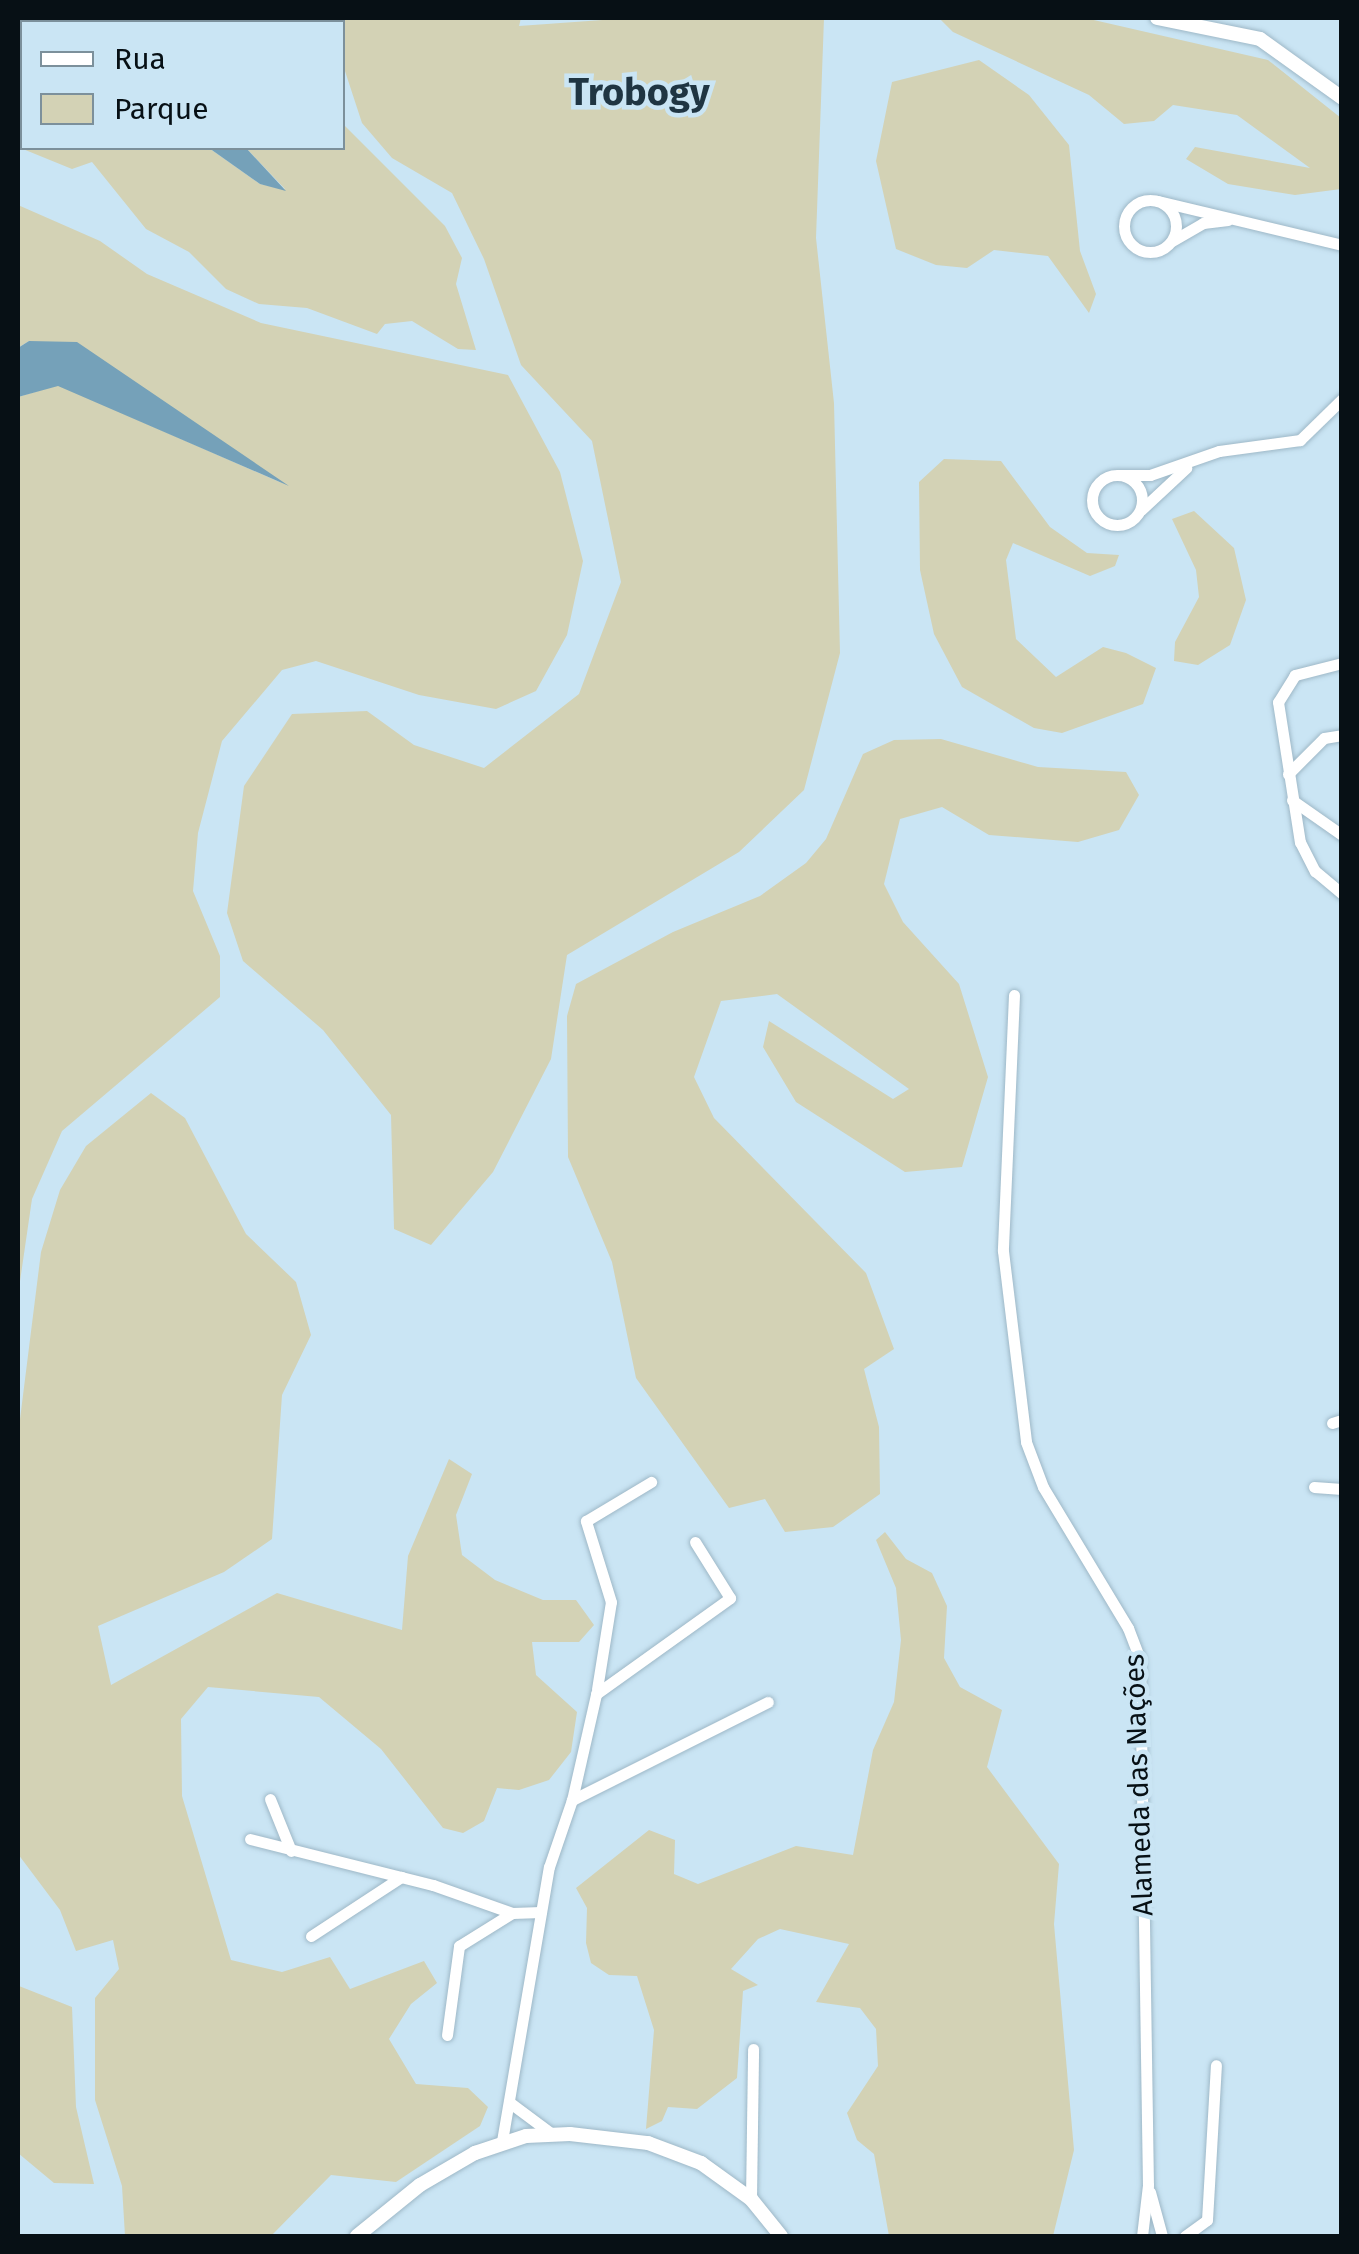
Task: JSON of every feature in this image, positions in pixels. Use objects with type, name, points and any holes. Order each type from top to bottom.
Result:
[{"type":"main road","points":[[1167,18],[1198,21],[1275,46],[1341,97]]},
{"type":"main road","points":[[357,2236],[420,2185],[502,2141],[552,2134],[670,2149],[751,2199],[781,2236]]},
{"type":"street","points":[[1232,220],[1203,223],[1148,251],[1127,238],[1125,221],[1133,206],[1158,200],[1342,245]]},
{"type":"street","points":[[1158,200],[1176,218],[1171,242]]},
{"type":"street","points":[[1198,460],[1140,511],[1113,525],[1094,511],[1095,486],[1118,474],[1150,476],[1198,460],[1300,440],[1342,399]]},
{"type":"street","points":[[1118,474],[1139,488],[1140,511]]},
{"type":"street","points":[[1342,662],[1312,665],[1282,689],[1278,708],[1291,800],[1306,860],[1342,894]]},
{"type":"street","points":[[1288,774],[1324,738],[1342,735]]},
{"type":"street","points":[[1291,800],[1342,835]]},
{"type":"street","name":"Alameda das Nações","points":[[1014,995],[1003,1250],[1026,1442],[1043,1486],[1140,1660],[1148,2185],[1142,2236]]},
{"type":"street","points":[[502,2141],[555,1842],[572,1800],[612,1602],[586,1521],[652,1482]]},
{"type":"street","points":[[1314,1487],[1342,1489]]},
{"type":"street","points":[[596,1694],[730,1598],[696,1542]]},
{"type":"street","points":[[572,1800],[768,1702]]},
{"type":"street","points":[[270,1800],[290,1851]]},
{"type":"street","points":[[250,1839],[401,1877],[512,1913],[541,1912]]},
{"type":"street","points":[[311,1936],[401,1877]]},
{"type":"street","points":[[446,2035],[460,1946],[512,1913]]},
{"type":"street","points":[[751,2199],[753,2050]]},
{"type":"street","points":[[1185,2236],[1207,2220],[1216,2065]]},
{"type":"street","points":[[509,2102],[552,2134]]},
{"type":"street","name":"Alameda das Nações","points":[[1148,2185],[1162,2236]]},
{"type":"green space","points":[[37,18],[319,20],[41,20]]},
{"type":"green space","points":[[328,18],[521,18],[519,26],[630,18],[824,18],[816,238],[834,403],[840,653],[804,790],[739,852],[567,955],[551,1059],[493,1172],[431,1245],[394,1229],[391,1115],[323,1030],[243,961],[227,913],[244,786],[292,714],[367,711],[414,745],[484,768],[579,694],[621,582],[592,441],[521,365],[484,259],[452,193],[392,158],[362,123],[345,71],[345,20]]},
{"type":"green space","points":[[939,18],[1085,18],[1268,60],[1341,118],[1341,189],[1295,195],[1228,184],[1186,159],[1195,147],[1310,168],[1237,115],[1173,105],[1154,121],[1124,124],[1089,95],[953,32]]},
{"type":"green space","points":[[18,36],[20,148],[18,147]]},
{"type":"green space","points":[[979,60],[1029,95],[1069,145],[1080,251],[1096,294],[1089,313],[1048,256],[994,250],[967,268],[936,265],[896,249],[876,161],[892,82]]},
{"type":"green space","points":[[345,126],[445,226],[462,258],[456,284],[476,350],[458,349],[412,321],[385,324],[377,334],[307,308],[259,304],[226,289],[189,252],[146,229],[92,162],[72,169],[25,150],[212,150],[260,184],[285,189],[248,150],[345,150]]},
{"type":"green space","points":[[18,205],[100,241],[147,274],[261,323],[508,375],[560,472],[583,561],[567,635],[536,691],[496,709],[419,695],[316,661],[282,670],[222,741],[198,833],[193,891],[220,956],[220,997],[62,1131],[32,1199],[18,1295],[18,397],[58,385],[282,483],[29,341],[18,348]]},
{"type":"green space","points":[[944,459],[1001,461],[1050,527],[1087,553],[1119,555],[1115,566],[1090,576],[1013,543],[1006,560],[1016,639],[1056,677],[1103,647],[1156,668],[1143,704],[1062,733],[1034,728],[962,687],[934,634],[920,570],[919,482]]},
{"type":"green space","points":[[1194,511],[1234,548],[1246,600],[1230,645],[1198,665],[1174,661],[1175,642],[1199,597],[1196,570],[1172,519]]},
{"type":"green space","points":[[941,739],[1038,767],[1126,772],[1139,795],[1119,830],[1078,842],[989,835],[942,807],[900,819],[884,884],[903,922],[959,984],[988,1077],[962,1167],[905,1172],[796,1102],[763,1047],[769,1021],[893,1099],[909,1089],[777,994],[721,1001],[694,1077],[714,1118],[866,1273],[894,1349],[864,1369],[879,1427],[880,1494],[833,1527],[785,1532],[765,1499],[729,1508],[636,1378],[612,1262],[568,1157],[567,1016],[576,984],[673,932],[760,896],[806,863],[826,839],[863,754],[894,740]]},
{"type":"green space","points":[[151,1093],[185,1118],[246,1234],[296,1282],[311,1335],[282,1395],[272,1539],[224,1572],[98,1626],[111,1685],[277,1593],[402,1630],[408,1556],[449,1459],[472,1474],[456,1515],[462,1555],[495,1580],[543,1600],[576,1600],[594,1625],[579,1642],[532,1642],[536,1675],[577,1712],[571,1752],[549,1780],[519,1790],[497,1788],[484,1821],[463,1833],[443,1828],[381,1749],[319,1697],[208,1687],[181,1719],[182,1796],[231,1960],[282,1972],[330,1957],[350,1989],[424,1961],[437,1983],[411,2004],[389,2039],[416,2084],[468,2088],[488,2107],[480,2126],[396,2182],[331,2175],[271,2236],[125,2236],[122,2186],[95,2100],[95,1998],[119,1969],[113,1940],[76,1951],[60,1910],[18,1854],[18,1435],[41,1252],[60,1190],[86,1146]]},
{"type":"green space","points":[[885,1532],[906,1559],[932,1573],[947,1606],[944,1658],[960,1687],[1002,1710],[987,1767],[1059,1864],[1054,1924],[1074,2150],[1053,2236],[889,2236],[874,2154],[857,2140],[847,2113],[878,2066],[876,2029],[860,2008],[816,2002],[849,1944],[780,1929],[758,1939],[731,1969],[758,1985],[743,1991],[737,2078],[697,2109],[668,2107],[662,2121],[646,2129],[654,2030],[637,1976],[609,1975],[591,1963],[586,1943],[587,1908],[576,1888],[649,1830],[675,1840],[674,1874],[698,1884],[796,1846],[853,1855],[873,1750],[894,1702],[901,1640],[896,1588],[876,1540]]},
{"type":"green space","points":[[18,1977],[19,1986],[72,2007],[76,2107],[94,2184],[54,2183],[18,2153]]},
{"type":"water","points":[[212,150],[248,150],[286,191],[260,184]]},
{"type":"water","points":[[29,341],[77,342],[289,486],[58,386],[18,397],[18,348]]},
{"type":"district","name":"Trobogy","points":[[639,93]]}]
